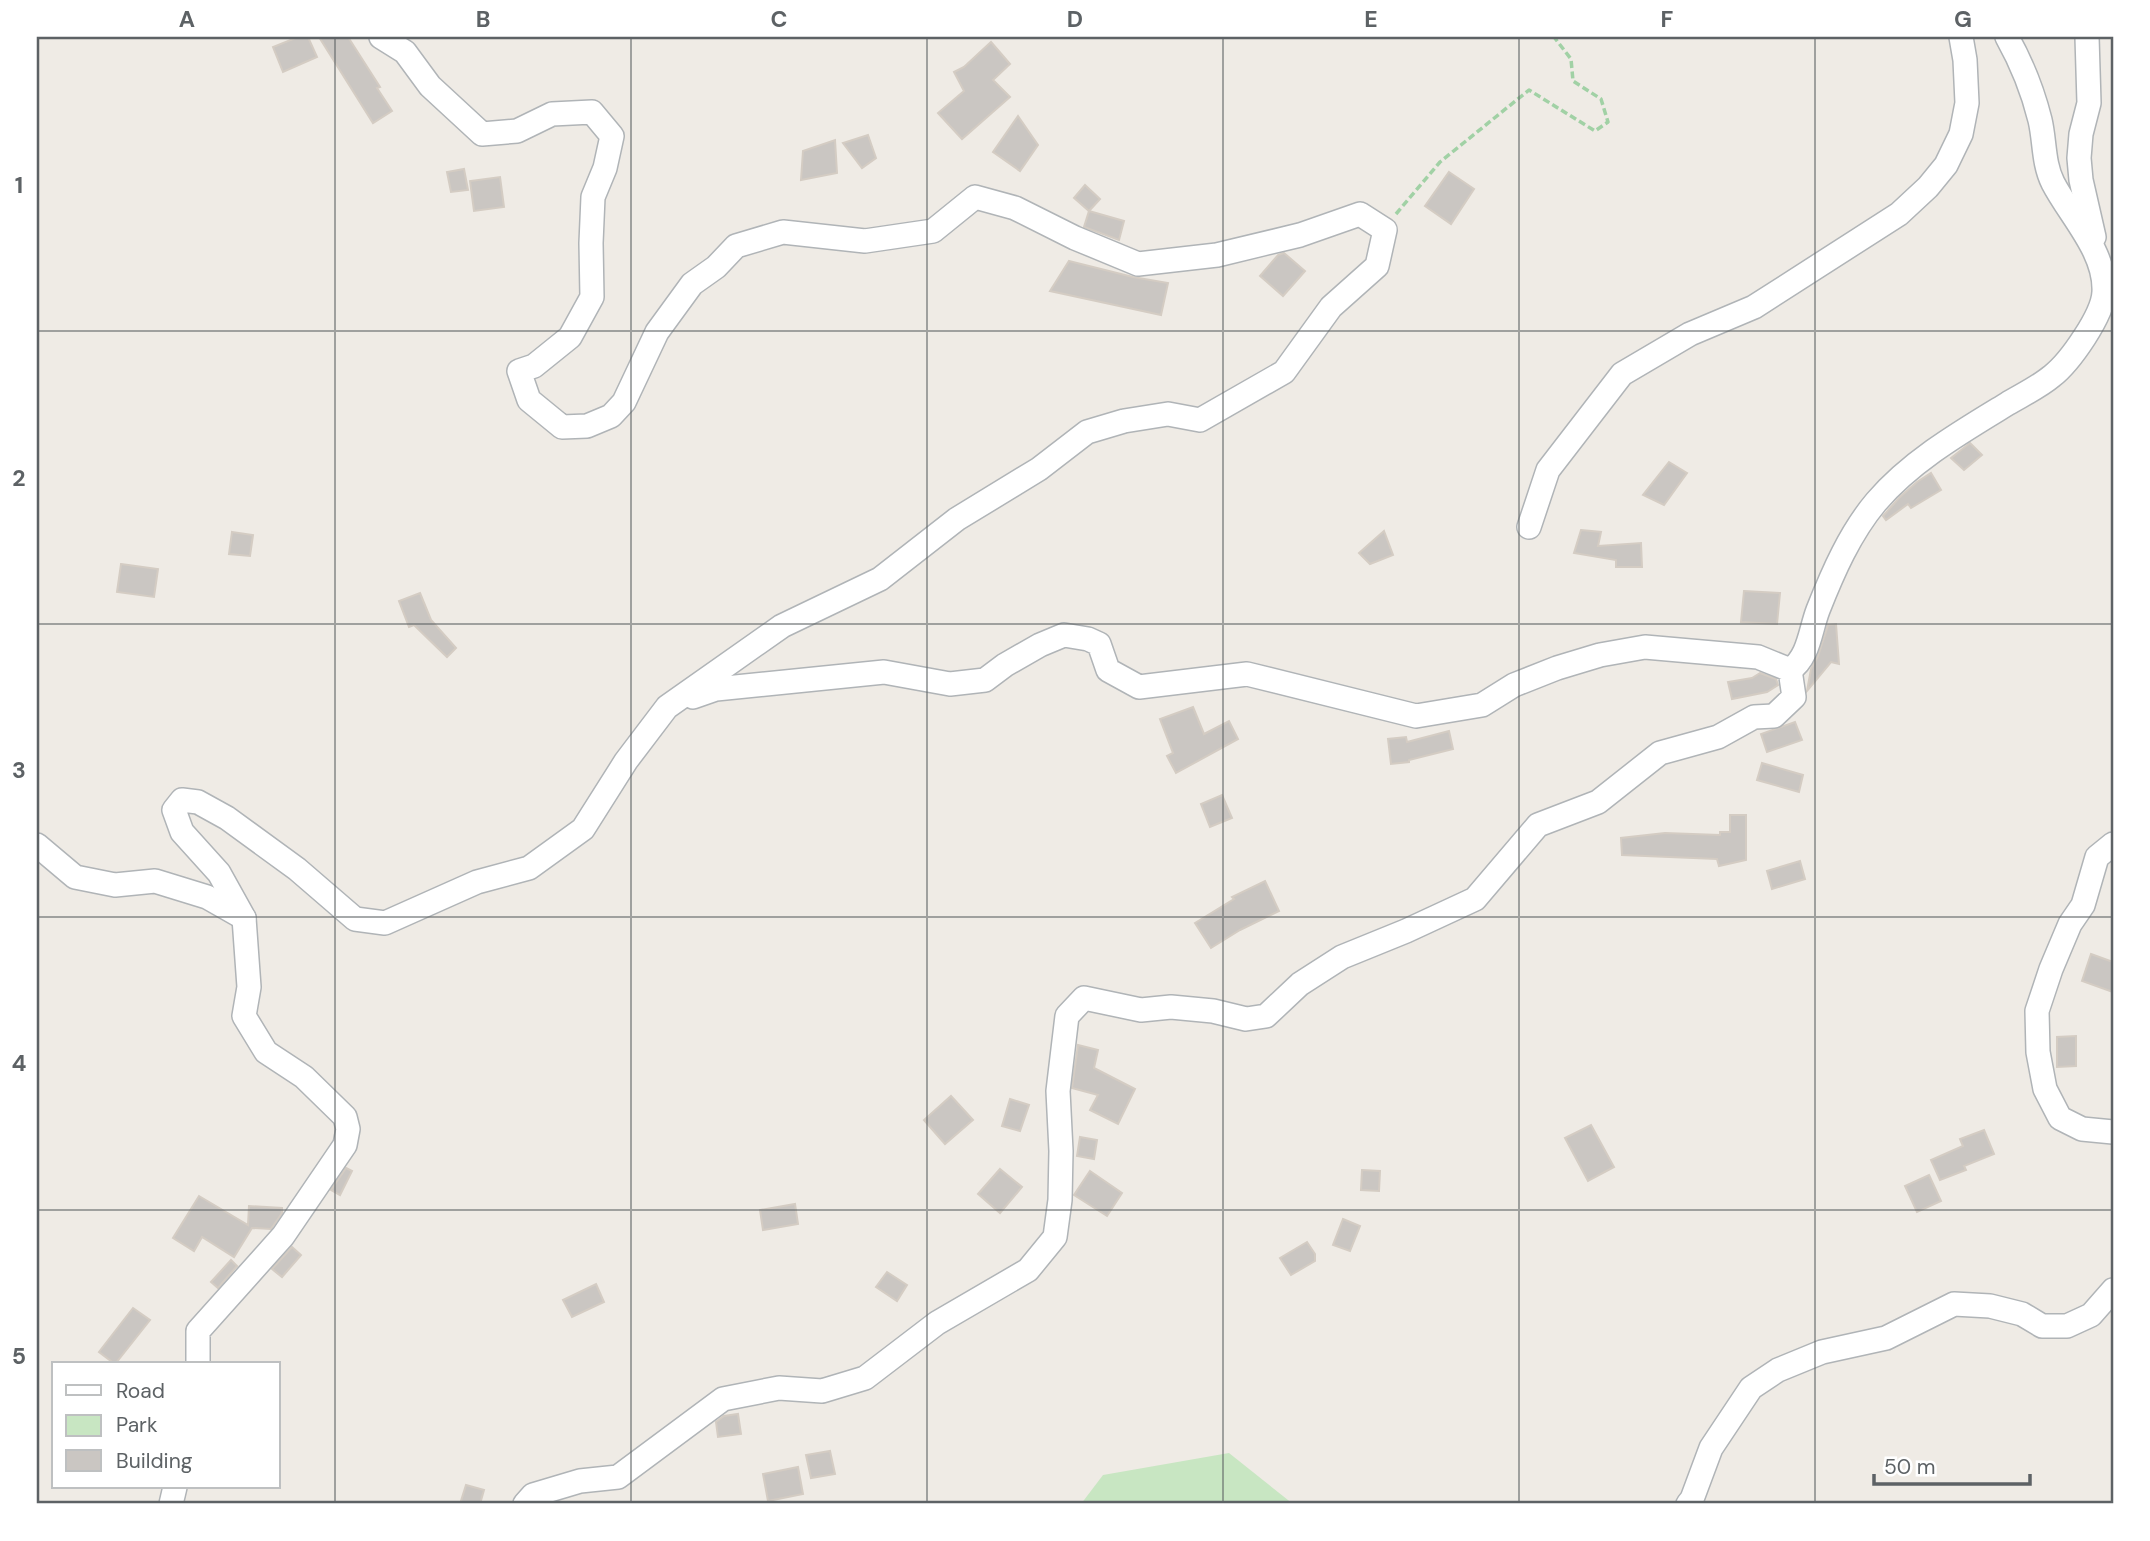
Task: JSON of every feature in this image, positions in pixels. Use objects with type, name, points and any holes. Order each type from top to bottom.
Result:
[{"type":"street","points":[[198,1362],[198,1331],[283,1236],[345,1145],[348,1129],[345,1117],[303,1077],[266,1052],[244,1016],[249,987],[244,918],[219,873],[182,832],[174,810],[182,800],[198,803],[227,818],[297,869],[355,919],[384,923],[477,882],[529,868],[583,829],[626,761],[667,706],[782,626],[880,579],[957,519],[1039,469],[1087,432],[1124,421],[1168,414],[1200,420],[1284,372],[1331,307],[1377,266],[1385,230],[1360,214],[1300,235],[1217,255],[1138,264],[1075,238],[1015,208],[975,197],[933,231],[865,241],[783,232],[736,246],[716,267],[692,284],[656,332],[624,402],[611,416],[587,426],[562,427],[529,400],[519,371],[534,366],[570,337],[592,297],[590,243],[593,197],[605,168],[612,136],[592,112],[552,114],[517,131],[482,134],[430,86],[405,52],[381,37]]},
{"type":"street","points":[[1529,527],[1548,470],[1622,374],[1690,334],[1754,307],[1899,214],[1928,187],[1946,165],[1961,134],[1967,103],[1961,37]]},
{"type":"street","points":[[2007,37],[2040,121],[2045,158],[2053,182],[2098,257]]},
{"type":"street","points":[[1790,670],[1799,664],[1807,647],[1817,612],[1846,546],[1873,505],[1898,477],[2054,376],[2099,316],[2105,291],[2081,180],[2079,158],[2081,134],[2089,103],[2087,37]]},
{"type":"street","points":[[667,706],[716,689],[884,672],[950,684],[985,680],[1040,645],[1064,635],[1099,643],[1108,670],[1139,687],[1247,674],[1416,716],[1482,705],[1514,685],[1556,668],[1600,655],[1645,647],[1758,657],[1790,670]]},
{"type":"street","points":[[525,1504],[533,1495],[580,1481],[618,1477],[723,1399],[779,1388],[822,1391],[865,1378],[937,1323],[1028,1270],[1055,1237],[1060,1200],[1058,1091],[1067,1016],[1084,998],[1141,1010],[1171,1007],[1213,1011],[1246,1019],[1266,1016],[1300,984],[1342,957],[1406,932],[1475,899],[1538,825],[1598,802],[1660,753],[1718,737],[1754,717],[1774,716],[1794,697],[1790,670]]},
{"type":"street","points":[[2113,844],[2097,857],[2083,905],[2070,924],[2037,1011],[2038,1052],[2045,1089],[2060,1118],[2082,1129],[2113,1132]]},
{"type":"street","points":[[37,845],[75,877],[115,885],[155,881],[207,897],[244,918]]},
{"type":"street","points":[[1688,1504],[1711,1448],[1751,1388],[1778,1370],[1822,1352],[1886,1338],[1954,1304],[1990,1306],[2022,1314],[2042,1326],[2067,1326],[2091,1315],[2113,1290]]},
{"type":"path","points":[[1385,230],[1440,162],[1529,90],[1595,131],[1608,122],[1601,99],[1573,81],[1571,59],[1554,37]]},
{"type":"green space","points":[[1229,1453],[1293,1504],[1081,1504],[1103,1475]]},
{"type":"building","points":[[298,37],[308,37],[317,57],[283,72],[273,47]]},
{"type":"building","points":[[319,37],[348,37],[392,111],[373,123]]},
{"type":"building","points":[[991,42],[1010,64],[993,80],[1010,97],[962,139],[938,113],[964,91],[954,72],[964,67]]},
{"type":"building","points":[[1018,116],[1038,145],[1020,171],[993,152]]},
{"type":"building","points":[[868,135],[876,158],[862,168],[843,143]]},
{"type":"building","points":[[835,140],[837,173],[801,180],[803,151]]},
{"type":"building","points":[[464,169],[468,190],[451,192],[447,172]]},
{"type":"building","points":[[1449,172],[1474,189],[1451,224],[1425,206]]},
{"type":"building","points":[[500,177],[504,207],[474,211],[470,181]]},
{"type":"building","points":[[1085,185],[1100,199],[1089,211],[1074,198]]},
{"type":"building","points":[[1089,211],[1124,221],[1119,240],[1084,227]]},
{"type":"building","points":[[1284,253],[1305,271],[1283,296],[1260,276],[1278,255]]},
{"type":"building","points":[[1069,261],[1168,283],[1161,315],[1050,291]]},
{"type":"building","points":[[1970,443],[1982,455],[1964,470],[1951,458]]},
{"type":"building","points":[[1669,462],[1687,473],[1664,505],[1643,495]]},
{"type":"building","points":[[1931,473],[1941,490],[1911,508],[1908,504],[1886,520],[1883,516],[1900,497]]},
{"type":"building","points":[[1581,530],[1601,532],[1598,546],[1641,543],[1642,567],[1616,567],[1616,560],[1574,553]]},
{"type":"building","points":[[1384,531],[1393,555],[1370,564],[1359,553]]},
{"type":"building","points":[[232,532],[253,535],[250,556],[229,554]]},
{"type":"building","points":[[121,564],[158,569],[154,597],[117,592]]},
{"type":"building","points":[[1744,591],[1780,593],[1777,624],[1741,622]]},
{"type":"building","points":[[420,593],[431,620],[456,648],[447,657],[414,625],[409,627],[399,601]]},
{"type":"building","points":[[1836,624],[1839,664],[1831,662],[1807,691],[1811,669],[1828,625]]},
{"type":"building","points":[[1760,673],[1776,679],[1778,685],[1767,692],[1732,699],[1728,682],[1752,678]]},
{"type":"building","points":[[1193,707],[1204,734],[1229,721],[1238,739],[1176,773],[1167,756],[1173,753],[1160,719]]},
{"type":"building","points":[[1795,722],[1802,740],[1767,752],[1761,734]]},
{"type":"building","points":[[1449,731],[1453,749],[1409,762],[1391,764],[1388,739],[1406,737],[1407,742]]},
{"type":"building","points":[[1762,763],[1803,775],[1799,792],[1757,780]]},
{"type":"building","points":[[1222,795],[1232,818],[1210,827],[1201,804]]},
{"type":"building","points":[[1730,815],[1746,815],[1746,860],[1719,866],[1717,859],[1622,855],[1621,838],[1665,833],[1720,835],[1720,832],[1730,832]]},
{"type":"building","points":[[1800,861],[1805,879],[1772,889],[1767,871]]},
{"type":"building","points":[[1265,881],[1279,911],[1211,948],[1195,923],[1234,899],[1232,897]]},
{"type":"building","points":[[2091,954],[2113,962],[2113,992],[2082,981]]},
{"type":"building","points":[[2076,1036],[2076,1066],[2057,1067],[2057,1037]]},
{"type":"building","points":[[1078,1045],[1098,1050],[1094,1068],[1135,1089],[1118,1124],[1090,1110],[1098,1095],[1072,1088]]},
{"type":"building","points":[[951,1096],[973,1120],[945,1144],[924,1120]]},
{"type":"building","points":[[1010,1099],[1029,1105],[1020,1131],[1002,1126]]},
{"type":"building","points":[[1591,1125],[1614,1167],[1588,1181],[1565,1138]]},
{"type":"building","points":[[1984,1130],[1994,1154],[1964,1166],[1966,1170],[1940,1180],[1931,1160],[1963,1146],[1960,1139]]},
{"type":"building","points":[[1080,1137],[1097,1140],[1094,1159],[1077,1156]]},
{"type":"building","points":[[346,1168],[352,1171],[340,1195],[331,1190]]},
{"type":"building","points":[[1000,1169],[1022,1187],[1000,1213],[978,1194]]},
{"type":"building","points":[[1362,1170],[1380,1171],[1379,1191],[1361,1190]]},
{"type":"building","points":[[1090,1171],[1122,1193],[1107,1216],[1074,1195]]},
{"type":"building","points":[[1929,1175],[1941,1201],[1917,1212],[1905,1186]]},
{"type":"building","points":[[199,1196],[248,1225],[249,1206],[282,1208],[282,1213],[271,1229],[252,1228],[234,1257],[202,1237],[194,1251],[173,1238]]},
{"type":"building","points":[[795,1204],[798,1224],[763,1230],[760,1210]]},
{"type":"building","points":[[1343,1219],[1360,1226],[1350,1251],[1333,1245]]},
{"type":"building","points":[[1307,1242],[1315,1254],[1315,1261],[1291,1275],[1280,1258]]},
{"type":"building","points":[[292,1247],[301,1255],[282,1277],[272,1269]]},
{"type":"building","points":[[231,1260],[237,1266],[218,1288],[211,1282]]},
{"type":"building","points":[[887,1272],[907,1285],[897,1301],[876,1287]]},
{"type":"building","points":[[596,1284],[604,1302],[572,1317],[563,1300]]},
{"type":"building","points":[[133,1308],[150,1320],[117,1362],[112,1362],[99,1352]]},
{"type":"building","points":[[738,1414],[741,1434],[718,1437],[716,1422],[724,1416]]},
{"type":"building","points":[[830,1451],[835,1474],[811,1478],[806,1455]]},
{"type":"building","points":[[798,1467],[803,1494],[768,1501],[763,1474]]},
{"type":"building","points":[[466,1485],[484,1490],[480,1504],[460,1504]]}]
